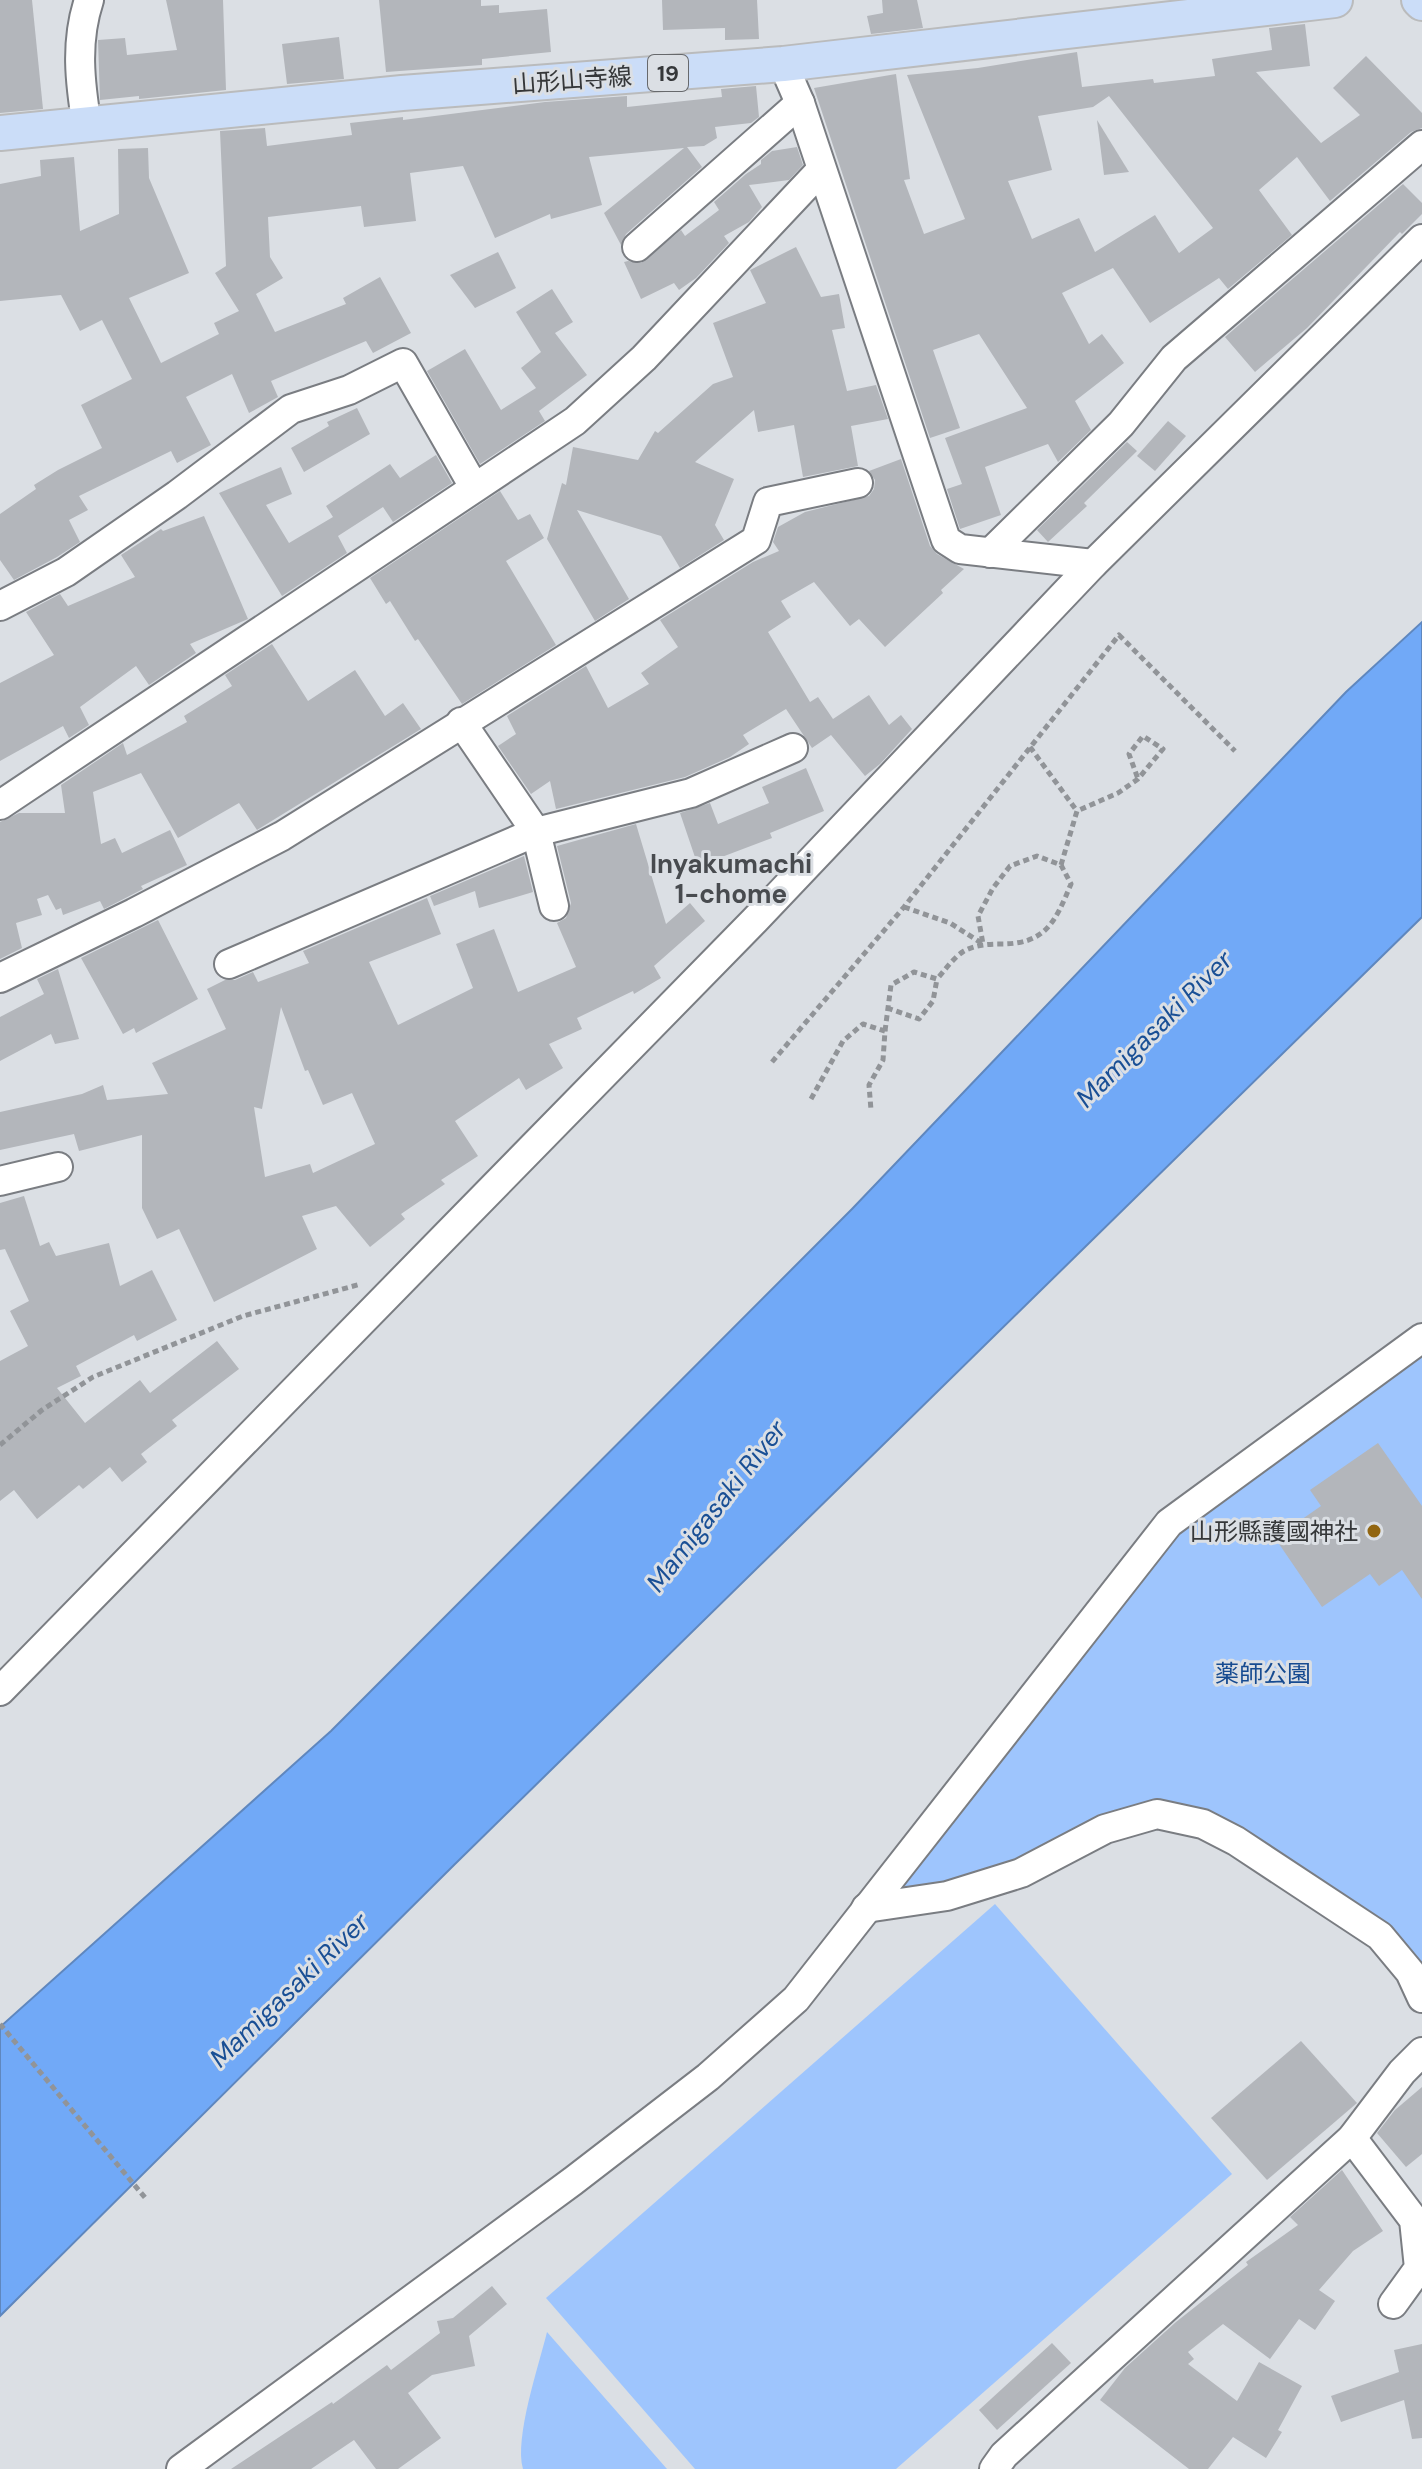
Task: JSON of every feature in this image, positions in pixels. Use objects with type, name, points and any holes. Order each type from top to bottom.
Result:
[{"type":"main road","name":"山形山寺線","points":[[0,133],[402,93],[783,64],[1335,0]]},
{"type":"street","points":[[87,126],[79,80],[81,23],[89,0]]},
{"type":"street","points":[[783,64],[800,103],[946,540],[960,549],[1093,564]]},
{"type":"street","points":[[637,247],[800,103]]},
{"type":"street","points":[[990,553],[1121,424],[1174,358],[1422,145]]},
{"type":"street","points":[[0,805],[575,421],[644,358],[821,170]]},
{"type":"street","points":[[0,1691],[745,931],[1093,564],[1422,239]]},
{"type":"street","points":[[0,606],[78,563],[177,495],[291,409],[349,390],[403,363],[474,487]]},
{"type":"street","points":[[0,978],[282,836],[756,540],[768,502],[858,483]]},
{"type":"street","points":[[461,722],[536,832],[554,906]]},
{"type":"street","points":[[229,964],[536,832],[691,793],[793,748]]},
{"type":"street","points":[[0,1181],[58,1167]]},
{"type":"street","points":[[181,2469],[573,2181],[708,2077],[796,1999],[1169,1523],[1422,1338]]},
{"type":"street","points":[[866,1908],[947,1896],[1021,1873],[1105,1829],[1157,1814],[1203,1824],[1236,1841],[1380,1936],[1410,1972],[1422,1998]]},
{"type":"street","points":[[994,2469],[1004,2455],[1352,2138],[1402,2072],[1422,2052]]},
{"type":"street","points":[[1352,2138],[1414,2220],[1419,2268],[1393,2304]]},
{"type":"path","points":[[772,1062],[904,907],[1119,635],[1235,751]]},
{"type":"path","points":[[1061,865],[1077,811],[1118,793],[1138,779],[1163,749],[1143,736],[1129,754],[1138,779]]},
{"type":"path","points":[[1030,747],[1077,811]]},
{"type":"path","points":[[890,1009],[919,1019],[933,1001],[937,979],[963,952],[983,944],[1011,944],[1041,936],[1057,917],[1071,884],[1061,865],[1037,856],[1010,866],[993,888],[978,916],[983,944]]},
{"type":"path","points":[[904,907],[950,923],[983,944]]},
{"type":"path","points":[[871,1110],[869,1085],[883,1060],[891,985],[914,972],[937,979]]},
{"type":"path","points":[[811,1099],[843,1041],[863,1024],[885,1031]]},
{"type":"path","points":[[0,1445],[42,1410],[93,1377],[243,1316],[366,1283]]},
{"type":"path","points":[[0,2024],[147,2200]]},
{"type":"green space","name":"薬師公園","points":[[1422,1353],[1422,1998],[1410,1972],[1203,1824],[1157,1814],[1021,1873],[867,1908],[1174,1531]]},
{"type":"green space","points":[[995,1904],[1232,2174],[896,2469],[695,2469],[546,2298]]},
{"type":"green space","points":[[547,2332],[667,2469],[523,2469],[521,2456],[525,2421]]},
{"type":"water","name":"Mamigasaki River","points":[[1422,622],[1422,917],[454,1865],[0,2316],[0,2027],[331,1731],[852,1209],[1346,692]]},
{"type":"building","points":[[0,0],[32,0],[43,109],[0,113]]},
{"type":"building","points":[[166,0],[223,0],[226,90],[100,100],[98,40],[125,38],[127,55],[177,50]]},
{"type":"building","points":[[379,0],[481,0],[481,6],[499,5],[499,13],[547,9],[551,52],[482,59],[482,65],[386,72]]},
{"type":"building","points":[[662,0],[757,0],[759,39],[725,40],[725,28],[663,30]]},
{"type":"building","points":[[882,0],[917,0],[923,28],[871,34],[867,16],[883,13]]},
{"type":"building","points":[[1305,24],[1310,66],[1256,72],[1321,143],[1360,115],[1333,88],[1366,56],[1422,113],[1422,128],[1411,132],[1330,201],[1297,157],[1259,190],[1292,235],[1228,289],[1219,278],[1150,323],[1113,268],[1062,293],[1089,344],[1102,334],[1124,363],[1075,401],[1091,430],[1058,462],[1048,444],[985,467],[1001,515],[960,529],[947,489],[962,484],[945,438],[1027,408],[979,334],[933,350],[960,428],[930,438],[814,88],[896,74],[910,179],[904,180],[924,234],[965,219],[907,75],[978,68],[1077,52],[1082,87],[1215,76],[1212,59],[1272,50],[1269,28]],"holes":[[[1109,96],[1213,228],[1179,253],[1155,215],[1095,252],[1079,218],[1032,239],[1008,181],[1052,170],[1038,116],[1093,107]]]},
{"type":"building","points":[[339,37],[344,79],[287,84],[282,44]]},
{"type":"building","points":[[756,86],[759,117],[751,123],[715,127],[717,138],[704,146],[687,147],[702,167],[626,234],[621,245],[604,213],[684,148],[589,157],[602,205],[551,219],[550,214],[495,238],[463,166],[410,173],[416,221],[364,227],[361,206],[268,217],[270,257],[283,278],[256,294],[275,332],[346,304],[343,298],[380,277],[411,333],[373,353],[366,341],[271,381],[278,397],[249,413],[232,374],[186,397],[211,445],[177,463],[171,451],[79,496],[88,510],[69,520],[80,542],[57,557],[14,580],[0,560],[0,514],[36,489],[34,485],[102,448],[81,405],[132,379],[102,320],[80,331],[61,295],[0,301],[0,184],[41,176],[40,160],[74,157],[80,231],[119,214],[118,149],[148,148],[149,178],[189,273],[129,298],[161,363],[219,334],[214,323],[239,311],[215,273],[226,266],[220,131],[265,128],[267,146],[352,135],[350,123],[627,96],[627,107],[722,97],[721,89]]},
{"type":"building","points":[[1097,120],[1129,172],[1104,175]]},
{"type":"building","points":[[797,147],[803,165],[789,180],[749,185],[762,207],[749,222],[724,236],[729,243],[696,278],[679,290],[674,283],[641,299],[624,262],[641,263],[681,230],[685,236],[719,210],[714,202],[761,164],[761,160],[772,151]]},
{"type":"building","points":[[1403,184],[1422,203],[1422,214],[1402,234],[1400,232],[1307,328],[1255,372],[1225,337]]},
{"type":"building","points":[[796,247],[821,297],[839,294],[845,328],[832,330],[847,391],[876,385],[888,419],[851,426],[858,466],[803,477],[794,425],[758,432],[754,410],[695,462],[734,479],[715,525],[724,540],[680,568],[661,536],[577,510],[629,599],[595,621],[547,539],[562,483],[566,485],[573,447],[638,460],[655,431],[658,433],[713,384],[733,377],[713,323],[766,303],[750,270]]},
{"type":"building","points":[[498,252],[516,288],[475,308],[450,275]]},
{"type":"building","points":[[552,289],[573,322],[555,333],[587,375],[539,411],[545,421],[480,464],[427,371],[465,349],[501,410],[536,388],[521,368],[541,352],[516,312]]},
{"type":"building","points":[[357,408],[370,434],[304,472],[291,448],[329,426],[327,422]]},
{"type":"building","points":[[1168,421],[1186,436],[1155,471],[1137,456]]},
{"type":"building","points":[[1127,442],[1137,451],[1084,503],[1087,506],[1048,542],[1037,530]]},
{"type":"building","points":[[436,455],[452,483],[393,522],[383,507],[338,536],[347,553],[282,596],[219,493],[281,467],[292,494],[266,505],[289,543],[333,517],[326,506],[390,464],[400,478]]},
{"type":"building","points":[[901,459],[930,546],[937,554],[964,569],[885,647],[859,619],[850,626],[814,582],[781,601],[791,617],[768,632],[810,702],[818,697],[833,719],[869,695],[889,725],[901,715],[912,729],[880,764],[865,776],[831,735],[812,748],[786,709],[743,735],[749,744],[730,757],[685,777],[556,809],[550,781],[531,794],[498,746],[516,734],[507,716],[586,666],[608,708],[649,684],[641,673],[678,647],[660,620],[753,562],[779,551],[773,542],[778,527],[805,512],[869,496],[875,480],[869,471]]},
{"type":"building","points":[[500,491],[518,520],[530,514],[544,538],[506,561],[556,645],[462,704],[418,639],[415,641],[390,601],[386,604],[370,578]]},
{"type":"building","points":[[204,516],[248,619],[190,644],[196,653],[149,685],[136,666],[80,707],[89,725],[69,738],[63,726],[0,761],[0,683],[54,655],[26,612],[60,594],[68,606],[135,577],[121,555],[161,529],[163,531]]},
{"type":"building","points":[[272,644],[308,701],[355,670],[385,716],[403,703],[421,729],[257,830],[239,803],[178,838],[141,773],[93,792],[101,844],[115,838],[122,853],[170,830],[187,865],[141,886],[143,889],[104,909],[100,901],[63,915],[61,908],[56,910],[48,895],[37,899],[42,915],[16,923],[22,948],[0,959],[0,822],[19,813],[65,813],[61,785],[123,743],[127,755],[187,722],[184,716],[232,686],[225,675]]},
{"type":"building","points":[[806,768],[824,811],[770,833],[772,838],[698,866],[680,813],[710,803],[718,824],[769,803],[762,787]]},
{"type":"building","points":[[636,824],[666,924],[690,903],[705,921],[654,966],[661,978],[634,994],[633,991],[577,1018],[582,1029],[549,1044],[563,1068],[526,1090],[519,1078],[455,1121],[478,1156],[441,1180],[445,1184],[401,1214],[405,1219],[370,1247],[336,1206],[302,1216],[317,1249],[214,1302],[179,1229],[157,1239],[142,1208],[142,1135],[79,1151],[74,1134],[0,1150],[0,1112],[82,1094],[103,1085],[107,1100],[168,1094],[152,1063],[226,1029],[207,989],[253,972],[258,982],[309,963],[303,951],[427,898],[441,934],[369,962],[398,1025],[473,988],[456,944],[494,929],[518,992],[576,967],[557,923],[566,918],[571,903],[557,846]],"holes":[[[281,1007],[305,1071],[308,1070],[323,1105],[352,1093],[375,1144],[313,1173],[310,1164],[265,1177],[254,1107],[262,1109]]]},
{"type":"building","points":[[524,856],[533,892],[479,908],[475,891],[434,906],[430,896]]},
{"type":"building","points":[[158,920],[198,999],[136,1033],[134,1028],[123,1034],[81,958]]},
{"type":"building","points":[[58,969],[79,1039],[55,1044],[51,1034],[0,1061],[0,1017],[44,994],[37,979]]},
{"type":"building","points":[[24,1196],[40,1246],[49,1242],[56,1256],[109,1243],[120,1286],[152,1270],[177,1320],[137,1341],[134,1335],[76,1366],[81,1376],[57,1388],[85,1423],[140,1380],[150,1393],[217,1341],[239,1369],[172,1420],[177,1426],[141,1454],[147,1462],[122,1482],[110,1467],[83,1489],[79,1485],[37,1519],[14,1490],[0,1501],[0,1361],[28,1346],[10,1311],[29,1301],[5,1249],[0,1250],[0,1203]]},
{"type":"building","name":"山形縣護國神社","points":[[1378,1443],[1422,1506],[1422,1599],[1402,1570],[1379,1586],[1370,1574],[1322,1607],[1275,1538],[1321,1506],[1310,1490]]},
{"type":"building","points":[[1301,2041],[1357,2103],[1267,2180],[1211,2118]]},
{"type":"building","points":[[1422,2087],[1422,2154],[1406,2167],[1377,2133],[1395,2110]]},
{"type":"building","points":[[1342,2170],[1383,2231],[1353,2251],[1319,2290],[1335,2301],[1315,2330],[1299,2319],[1270,2359],[1223,2324],[1188,2352],[1194,2359],[1188,2364],[1237,2401],[1259,2362],[1302,2386],[1278,2430],[1282,2432],[1266,2458],[1233,2437],[1208,2469],[1189,2469],[1100,2400],[1125,2368],[1176,2322],[1248,2265],[1246,2262],[1298,2225],[1290,2217]]},
{"type":"building","points":[[492,2286],[507,2304],[469,2336],[475,2366],[432,2375],[408,2393],[441,2438],[398,2469],[376,2469],[354,2440],[311,2469],[231,2469],[333,2404],[387,2365],[391,2370],[440,2333],[437,2321],[453,2318]]},
{"type":"building","points":[[1052,2343],[1071,2363],[997,2430],[979,2410]]},
{"type":"building","points":[[1422,2344],[1422,2438],[1412,2439],[1404,2400],[1341,2422],[1331,2396],[1399,2372],[1394,2350]]},
{"type":"place","name":"山形縣護國神社","points":[[1374,1531]]},
{"type":"district","name":"Inyakumachi 1-chome","points":[[731,879]]}]
